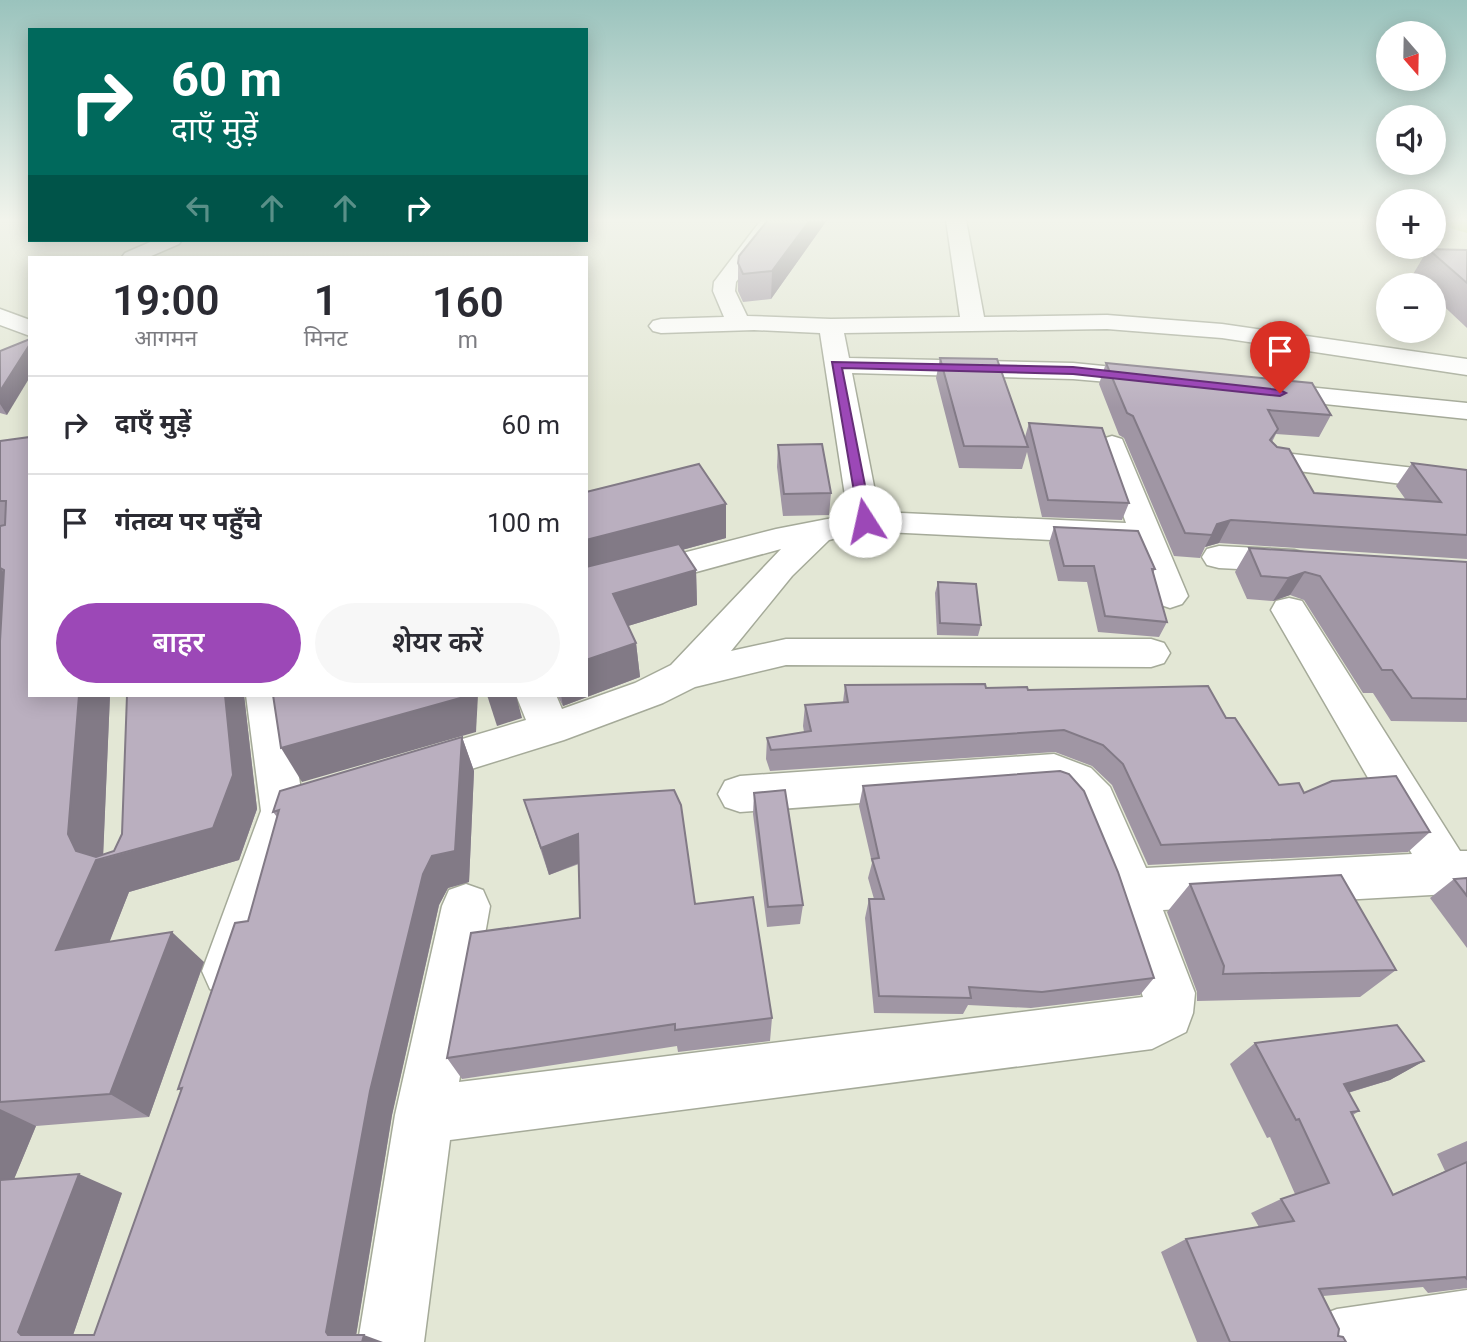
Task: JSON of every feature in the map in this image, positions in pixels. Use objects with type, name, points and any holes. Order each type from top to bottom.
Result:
[{"type":"street","points":[[725,283],[724,291],[739,324]]},
{"type":"street","points":[[966,283],[973,324]]},
{"type":"street","points":[[0,315],[28,302]]},
{"type":"street","points":[[0,315],[28,328]]},
{"type":"street","points":[[661,326],[1107,322],[1223,331],[1467,367]]},
{"type":"street","points":[[831,326],[865,521]]},
{"type":"street","points":[[836,365],[1073,371],[1176,381]]},
{"type":"street","points":[[1241,388],[1467,411]]},
{"type":"street","points":[[1112,445],[1170,596]]},
{"type":"street","points":[[1276,461],[1467,483]]},
{"type":"street","points":[[588,589],[776,539],[817,533],[865,521],[1144,534]]},
{"type":"street","points":[[685,675],[705,656],[780,568],[817,533]]},
{"type":"street","points":[[1219,557],[1332,563]]},
{"type":"street","points":[[1132,890],[1458,873],[1289,610]]},
{"type":"street","points":[[376,781],[543,712],[649,693],[685,675],[786,652],[1151,653]]},
{"type":"street","points":[[218,1004],[302,803],[267,697]]},
{"type":"street","points":[[424,1115],[1152,1022],[1167,1013],[1169,993],[1132,890],[1094,800],[1076,780],[1054,771],[740,794]]},
{"type":"street","points":[[391,1342],[424,1115],[466,906]]},
{"type":"street","points":[[1348,1341],[1467,1322]]},
{"type":"building","points":[[28,340],[28,347],[0,391],[0,351]]},
{"type":"building","points":[[940,358],[997,359],[1028,447],[964,446]]},
{"type":"building","points":[[1106,363],[1312,383],[1331,415],[1268,410],[1278,429],[1270,440],[1277,447],[1289,449],[1314,493],[1441,502],[1412,463],[1467,470],[1467,535],[1231,520],[1217,524],[1212,535],[1185,533],[1133,416],[1127,413]]},
{"type":"building","points":[[1029,423],[1102,428],[1129,503],[1048,500]]},
{"type":"building","points":[[28,437],[28,697],[79,697],[68,834],[76,851],[96,857],[114,851],[122,834],[127,697],[225,697],[233,775],[213,828],[96,860],[56,950],[172,932],[110,1094],[0,1102],[0,641],[4,570],[0,568],[0,526],[5,525],[6,501],[0,501],[0,441]]},
{"type":"building","points":[[822,444],[831,493],[784,494],[778,445]]},
{"type":"building","points":[[699,464],[726,504],[588,539],[588,492]]},
{"type":"building","points":[[1054,527],[1138,531],[1155,569],[1152,569],[1167,622],[1105,616],[1094,566],[1064,566]]},
{"type":"building","points":[[679,544],[696,570],[613,594],[636,643],[588,659],[588,567]]},
{"type":"building","points":[[1249,548],[1467,562],[1467,699],[1412,698],[1392,670],[1382,670],[1320,576],[1305,572],[1288,578],[1261,576]]},
{"type":"building","points":[[938,582],[976,584],[981,625],[940,623]]},
{"type":"building","points":[[985,684],[986,688],[1027,687],[1028,690],[1208,686],[1226,718],[1235,718],[1279,785],[1299,783],[1304,793],[1332,781],[1396,776],[1430,832],[1161,845],[1123,764],[1103,745],[1064,730],[771,750],[767,738],[811,731],[805,705],[848,702],[845,685]]},
{"type":"building","points":[[273,697],[464,697],[281,748]]},
{"type":"building","points":[[462,737],[455,851],[432,856],[423,874],[370,1091],[326,1332],[328,1335],[364,1335],[362,1342],[0,1342],[0,1180],[79,1174],[18,1332],[21,1335],[94,1335],[182,1088],[178,1089],[235,923],[248,921],[279,810],[273,812],[280,791]]},
{"type":"building","points":[[1060,771],[1069,774],[1084,791],[1118,872],[1154,978],[1042,992],[969,987],[971,998],[879,996],[869,899],[884,899],[872,859],[879,858],[863,786]]},
{"type":"building","points":[[674,790],[681,805],[695,904],[753,897],[772,1018],[675,1030],[675,1024],[447,1058],[471,933],[580,918],[578,834],[541,848],[524,800]]},
{"type":"building","points":[[785,790],[803,905],[768,907],[754,793]]},
{"type":"building","points":[[1341,875],[1396,970],[1223,974],[1224,966],[1190,884]]},
{"type":"building","points":[[1467,878],[1467,896],[1454,879]]},
{"type":"building","points":[[1397,1025],[1424,1061],[1344,1084],[1359,1111],[1351,1112],[1393,1195],[1467,1162],[1467,1279],[1465,1277],[1319,1289],[1339,1329],[1338,1336],[1343,1337],[1346,1342],[1230,1342],[1186,1239],[1294,1221],[1281,1199],[1329,1183],[1299,1119],[1296,1120],[1255,1043]]},
{"type":"route","points":[[865,521],[836,365],[1073,371],[1280,393]]}]
